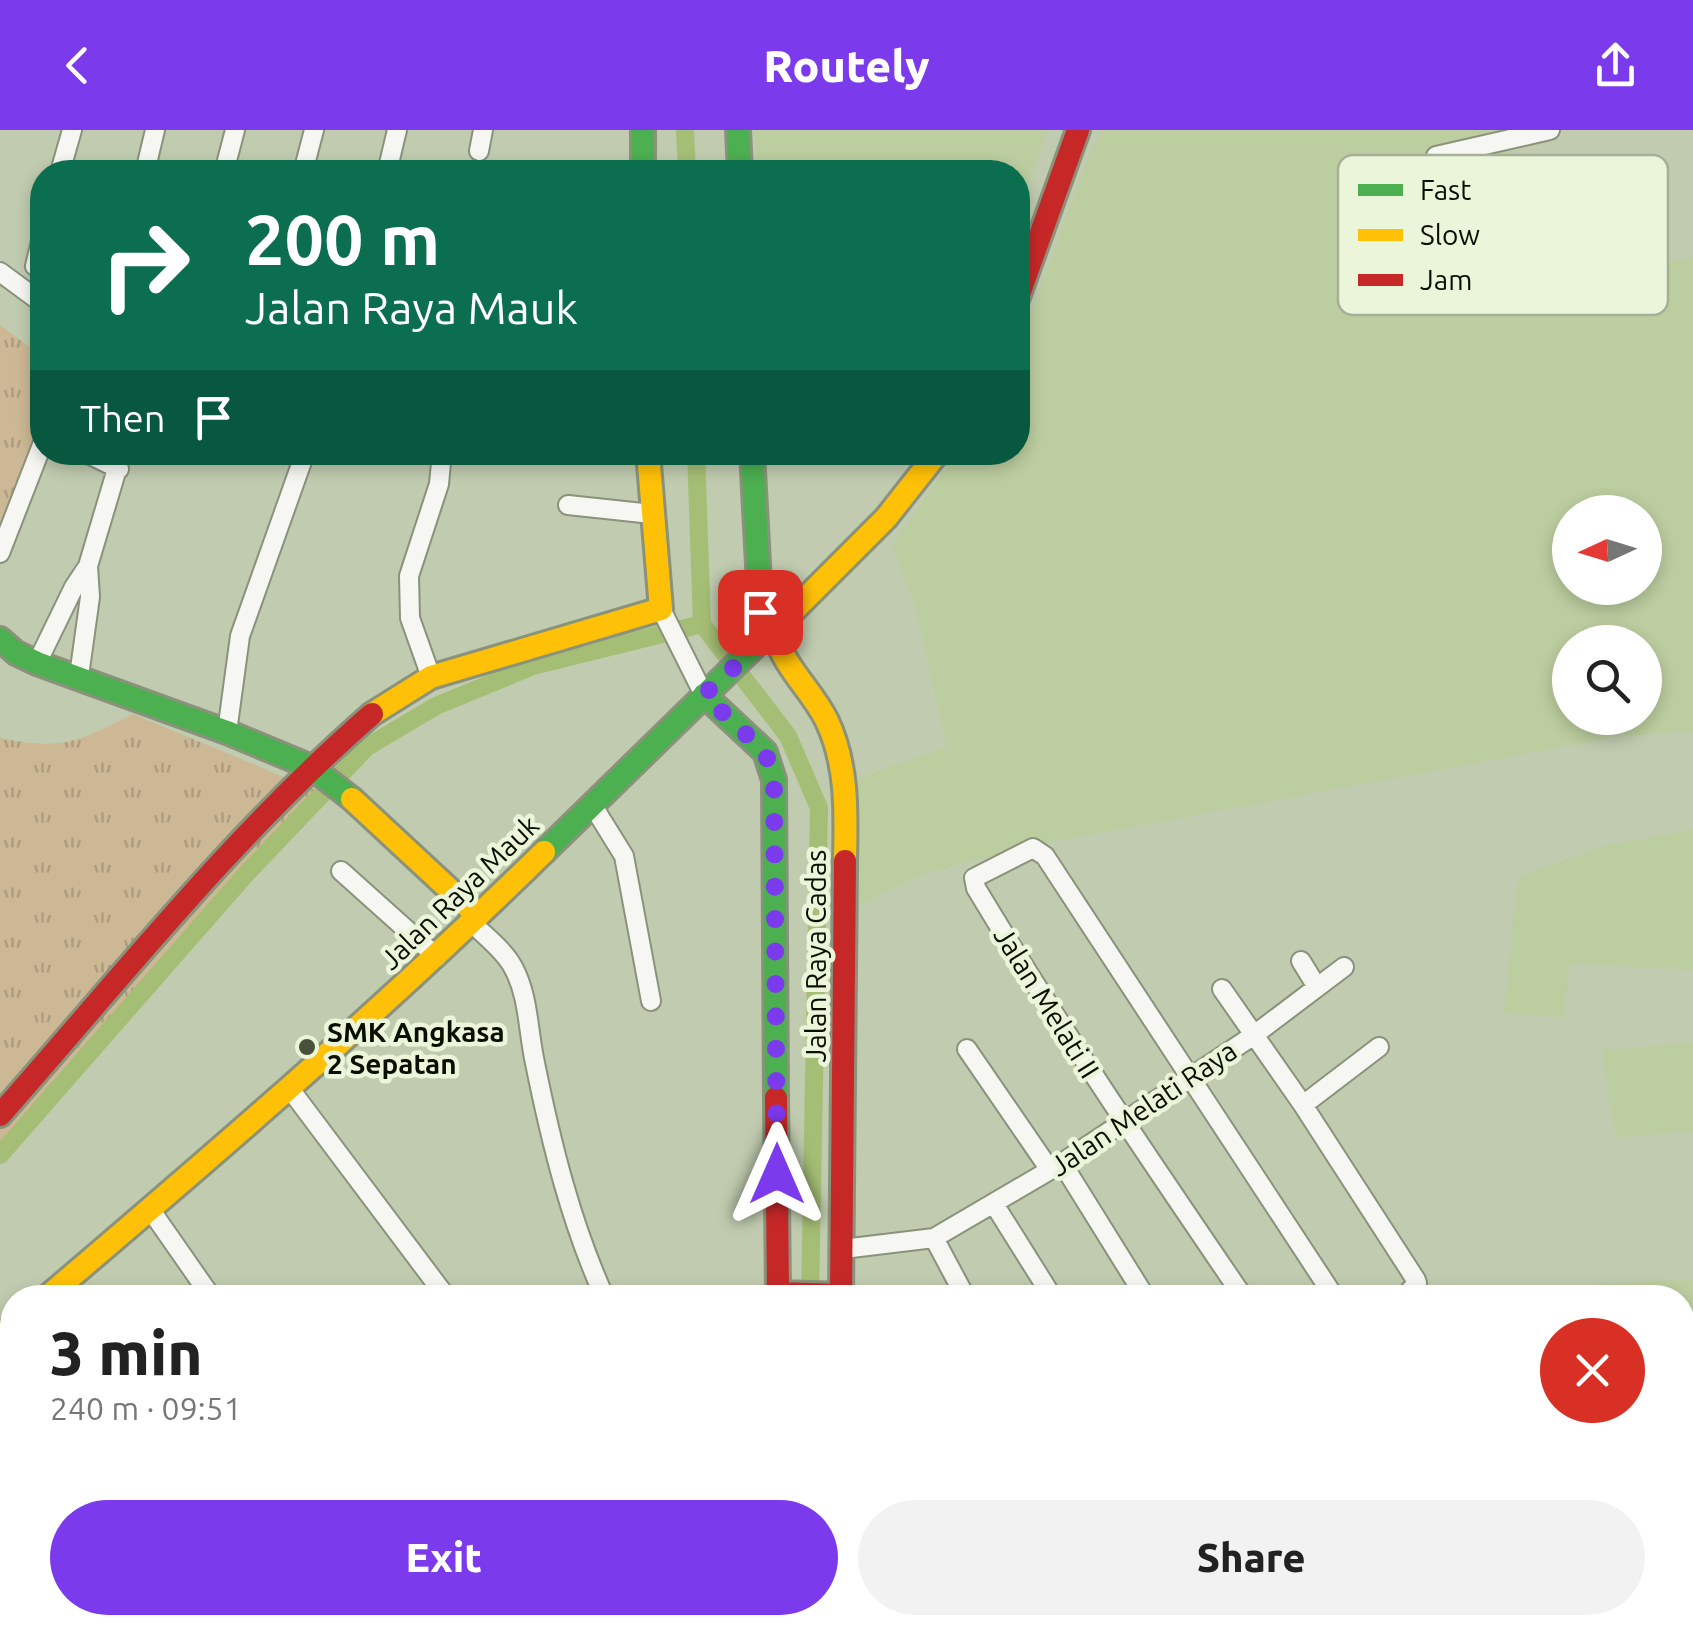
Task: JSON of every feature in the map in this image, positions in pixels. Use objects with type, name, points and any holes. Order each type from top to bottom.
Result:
[{"type":"main road","points":[[643,130],[643,160]]},
{"type":"main road","points":[[738,130],[739,160]]},
{"type":"main road","points":[[1030,264],[1078,130]]},
{"type":"main road","points":[[0,1115],[248,834],[379,708],[431,677],[665,617],[649,465]]},
{"type":"main road","name":"Jalan Raya Mauk","points":[[61,1285],[437,957],[592,806],[704,687],[754,647],[761,620],[753,465]]},
{"type":"main road","name":"Jalan Raya Cadas","points":[[838,1285],[843,1249],[846,785],[827,722],[779,650],[776,633],[782,622],[886,518],[928,465]]},
{"type":"main road","points":[[0,640],[37,663],[227,732],[317,771],[363,808],[475,920]]},
{"type":"main road","name":"Jalan Raya Cadas","points":[[704,687],[765,752],[774,780],[782,1285]]},
{"type":"street","points":[[63,160],[72,130]]},
{"type":"street","points":[[149,160],[156,130]]},
{"type":"street","points":[[227,160],[234,130]]},
{"type":"street","points":[[307,160],[314,130]]},
{"type":"street","points":[[391,160],[397,130]]},
{"type":"street","points":[[480,151],[483,130]]},
{"type":"street","points":[[1440,155],[1550,130]]},
{"type":"street","points":[[0,272],[30,295]]},
{"type":"street","points":[[24,290],[30,281]]},
{"type":"street","points":[[0,553],[34,465]]},
{"type":"street","points":[[37,663],[88,566],[120,465]]},
{"type":"street","points":[[227,732],[240,636],[300,465]]},
{"type":"street","points":[[431,677],[410,618],[408,576],[439,484],[441,465]]},
{"type":"street","points":[[568,505],[652,514]]},
{"type":"street","points":[[79,676],[90,597],[88,566]]},
{"type":"street","points":[[665,617],[704,687]]},
{"type":"street","points":[[592,806],[624,856],[651,1001]]},
{"type":"street","name":"Jalan Melati II","points":[[1188,1076],[1045,856],[1033,848],[974,878],[1020,960],[1123,1121],[1235,1285]]},
{"type":"street","points":[[340,871],[437,957]]},
{"type":"street","points":[[475,920],[511,963],[520,982],[555,1146],[577,1226],[599,1285]]},
{"type":"street","points":[[1301,961],[1317,987]]},
{"type":"street","name":"Jalan Melati Raya","points":[[934,1238],[1056,1167],[1254,1035],[1344,967]]},
{"type":"street","points":[[1222,989],[1303,1104],[1416,1285]]},
{"type":"street","points":[[1303,1104],[1379,1047]]},
{"type":"street","points":[[967,1049],[1056,1167],[1137,1285]]},
{"type":"street","points":[[1188,1076],[1327,1285]]},
{"type":"street","points":[[290,1089],[437,1285]]},
{"type":"street","points":[[994,1204],[1045,1285]]},
{"type":"street","points":[[150,1209],[203,1285]]},
{"type":"street","points":[[843,1249],[934,1238],[959,1285]]},
{"type":"street","points":[[0,1425],[0,1445]]},
{"type":"shaded area","points":[[755,130],[1047,130],[1030,180],[1030,160],[756,160]]},
{"type":"shaded area","points":[[1104,130],[1512,130],[1508,131],[1513,155],[1338,155],[1338,315],[1668,315],[1668,261],[1693,258],[1693,731],[1662,733],[1662,625],[1552,625],[1552,735],[1641,735],[1039,844],[925,873],[837,916],[839,785],[947,747],[916,608],[892,545],[949,465],[1030,465],[1030,316],[1090,153]]},
{"type":"shaded area","points":[[1693,830],[1693,970],[1570,963],[1563,1017],[1504,1013],[1518,877],[1608,845]]},
{"type":"shaded area","points":[[1693,1043],[1693,1131],[1616,1137],[1602,1050]]},
{"type":"shaded area","points":[[1693,1279],[1693,1285],[1593,1285]]},
{"type":"green space","points":[[0,325],[30,347],[30,458],[0,544]]},
{"type":"green space","points":[[133,714],[315,790],[0,1149],[0,738],[55,744],[83,737]]},
{"type":"waterway","points":[[685,130],[686,160]]},
{"type":"waterway","points":[[696,465],[702,624]]},
{"type":"waterway","points":[[702,624],[788,736],[819,808],[810,1285]]},
{"type":"waterway","points":[[0,1155],[246,874],[367,747],[436,706],[533,666],[702,624]]},
{"type":"traffic: fast","points":[[643,130],[643,160]]},
{"type":"traffic: fast","points":[[738,130],[739,160]]},
{"type":"traffic: fast","points":[[544,852],[754,647],[761,620],[753,465]]},
{"type":"traffic: fast","points":[[0,639],[16,653],[37,663],[311,767],[352,799]]},
{"type":"traffic: fast","points":[[704,695],[765,752],[774,780],[776,1098]]},
{"type":"traffic: slow","points":[[372,714],[431,677],[661,609],[649,465]]},
{"type":"traffic: slow","points":[[845,861],[844,790],[834,738],[821,710],[784,657],[775,633],[886,518],[928,465]]},
{"type":"traffic: slow","points":[[352,799],[478,916]]},
{"type":"traffic: slow","points":[[61,1285],[361,1023],[544,852]]},
{"type":"traffic: jam","points":[[1030,264],[1078,130]]},
{"type":"traffic: jam","points":[[0,1115],[225,858],[372,714]]},
{"type":"traffic: jam","points":[[841,1285],[845,861]]},
{"type":"traffic: jam","points":[[776,1098],[778,1285]]},
{"type":"place","name":"SMK Angkasa 2 Sepatan","points":[[307,1047]]},
{"type":"route","points":[[760,612],[759,636],[754,647],[704,695],[765,752],[774,780],[777,1174]]}]
